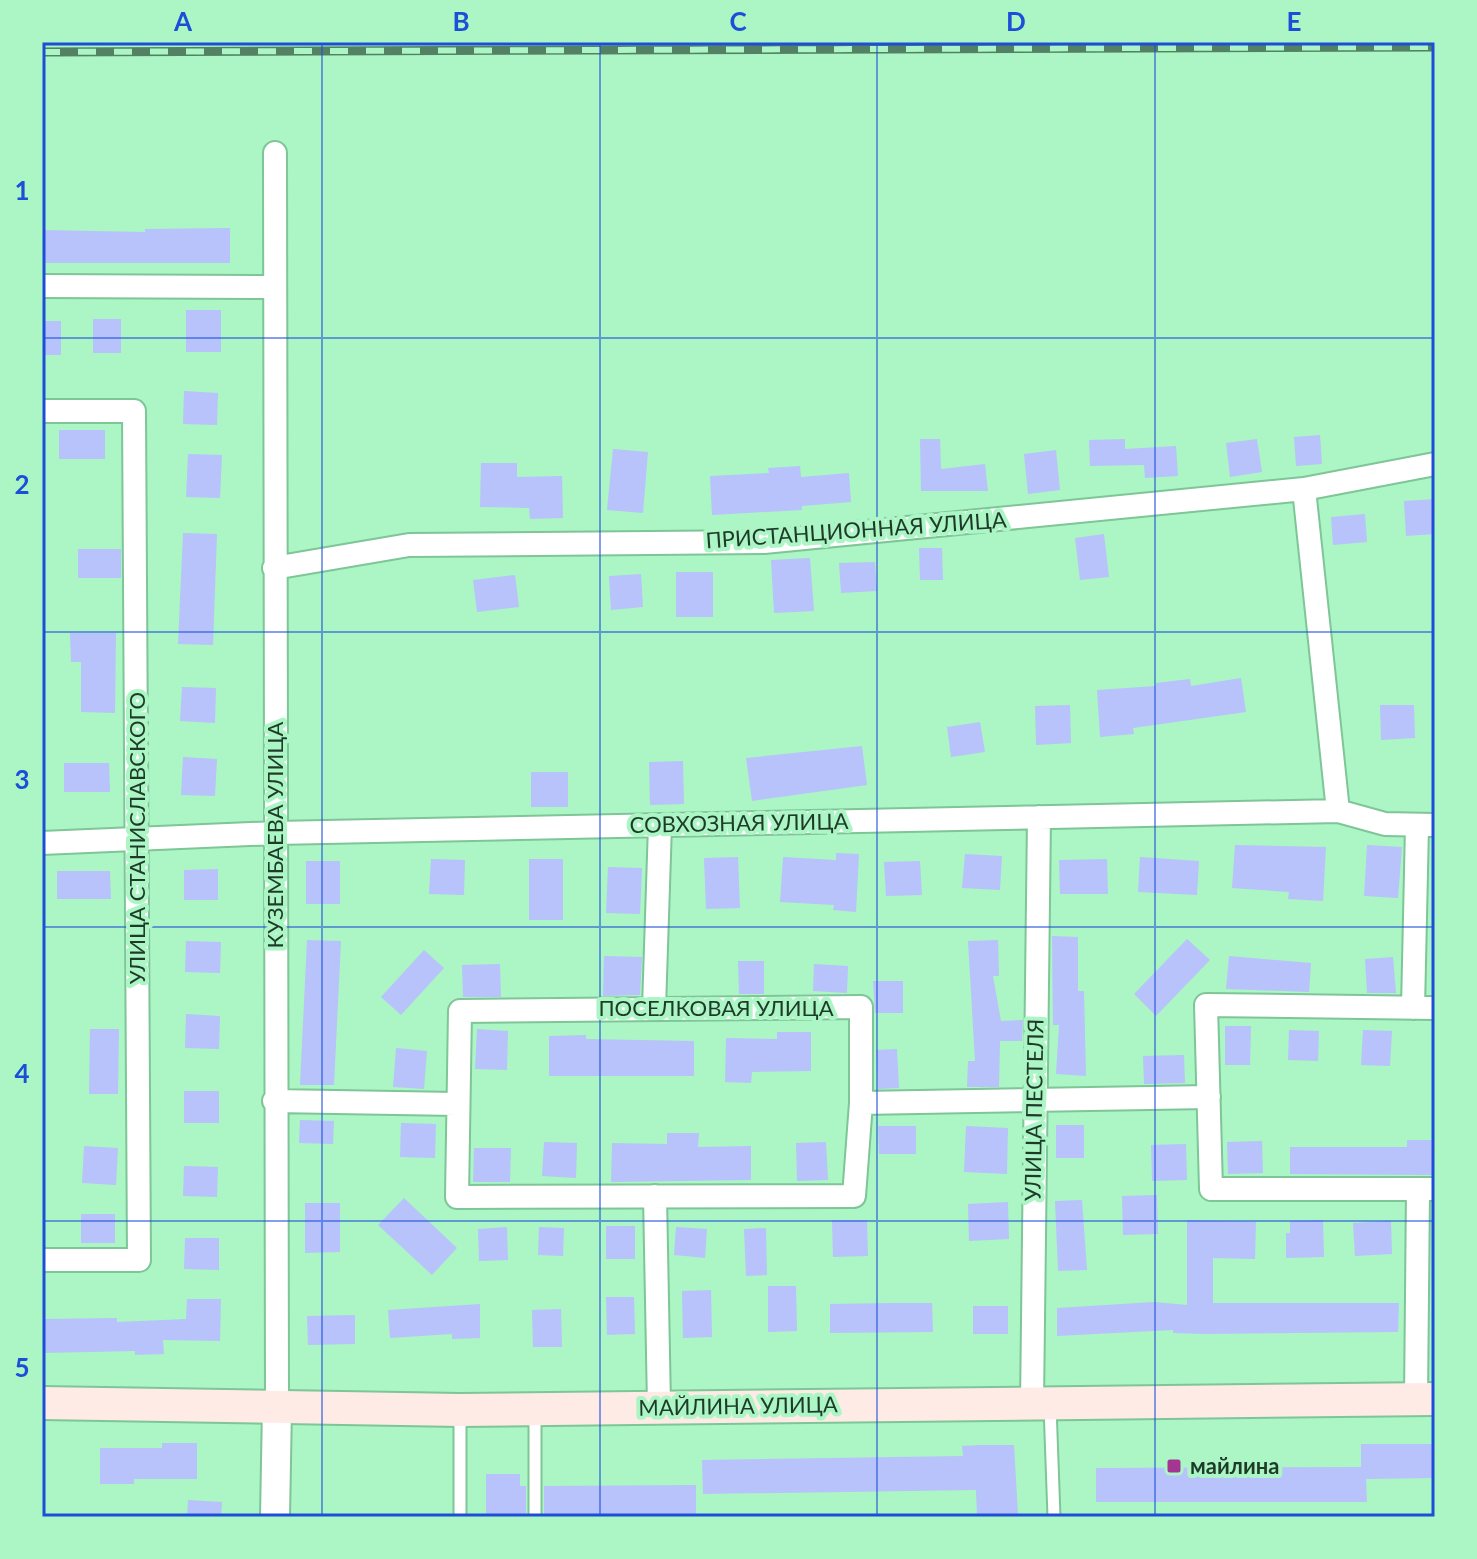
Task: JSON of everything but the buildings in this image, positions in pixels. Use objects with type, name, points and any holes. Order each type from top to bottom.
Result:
[{"type":"main road","name":"МАЙЛИНА УЛИЦА","points":[[42,1403],[460,1410],[1425,1399]]},
{"type":"street","name":"КУЗЕМБАЕВА УЛИЦА","points":[[275,153],[275,1517]]},
{"type":"street","points":[[42,286],[275,287]]},
{"type":"street","name":"УЛИЦА СТАНИСЛАВСКОГО","points":[[42,411],[134,411],[139,1260],[42,1260]]},
{"type":"street","name":"ПРИСТАНЦИОННАЯ УЛИЦА","points":[[274,568],[409,545],[764,542],[1304,489],[1435,464]]},
{"type":"street","points":[[1304,489],[1338,811]]},
{"type":"street","name":"СОВХОЗНАЯ УЛИЦА","points":[[42,843],[276,833],[1338,811],[1385,824],[1426,826]]},
{"type":"street","name":"УЛИЦА ПЕСТЕЛЯ","points":[[1039,817],[1034,1100],[1041,1404]]},
{"type":"street","points":[[654,1008],[660,825]]},
{"type":"street","points":[[1425,1399],[1427,1189],[1211,1189],[1206,1005],[1424,1008],[1426,826]]},
{"type":"street","name":"ПОСЕЛКОВАЯ УЛИЦА","points":[[861,1007],[861,1103],[854,1196],[457,1197],[460,1011],[654,1008],[861,1007]]},
{"type":"street","points":[[861,1103],[1209,1097]]},
{"type":"street","points":[[274,1101],[457,1104]]},
{"type":"street","points":[[655,1196],[659,1406]]},
{"type":"lane","points":[[1041,1404],[1054,1517]]},
{"type":"lane","points":[[535,1409],[535,1517]]},
{"type":"lane","points":[[460,1410],[460,1517]]},
{"type":"railway","points":[[42,52],[1435,47]]},
{"type":"place","name":"майлина","points":[[1174,1466]]}]
